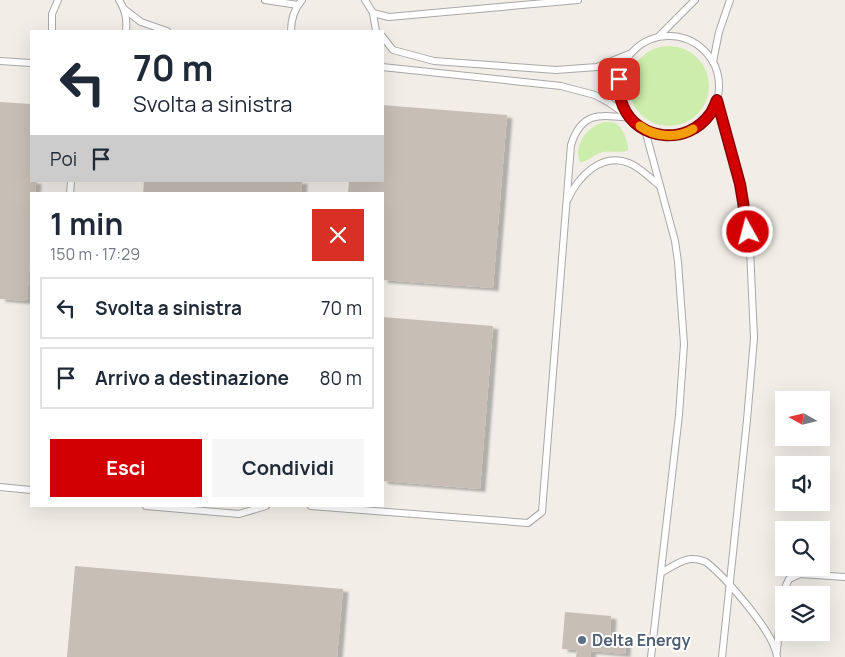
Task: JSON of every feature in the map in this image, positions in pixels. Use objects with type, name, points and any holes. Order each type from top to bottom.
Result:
[{"type":"lane","points":[[52,30],[52,14],[57,0]]},
{"type":"lane","points":[[119,0],[127,20],[126,30]]},
{"type":"lane","points":[[265,0],[300,2],[293,14],[291,30]]},
{"type":"lane","points":[[365,0],[373,13],[377,30]]},
{"type":"lane","points":[[373,13],[390,17],[578,0]]},
{"type":"lane","points":[[384,39],[393,50],[434,60],[556,70],[597,67],[630,54],[643,43],[659,36],[695,0]]},
{"type":"lane","points":[[713,62],[719,32],[730,0]]},
{"type":"lane","points":[[124,9],[141,22],[164,30]]},
{"type":"lane","points":[[384,67],[560,86],[608,102],[645,130],[659,135],[674,136],[688,132],[701,124],[717,100],[719,87],[713,62],[703,49],[690,40],[675,36],[659,36]]},
{"type":"lane","points":[[630,54],[623,66],[619,79],[619,93],[623,106],[631,118]]},
{"type":"lane","points":[[0,61],[30,63]]},
{"type":"lane","points":[[717,100],[740,184],[746,214],[750,249],[754,338],[722,657]]},
{"type":"lane","points":[[324,507],[528,523],[542,512],[569,154],[574,137],[582,123],[591,118],[602,116],[631,118]]},
{"type":"lane","points":[[645,130],[675,241],[684,344],[679,415],[651,657]]},
{"type":"lane","points":[[566,203],[578,180],[588,171],[599,164],[613,161],[628,163],[642,171],[661,187]]},
{"type":"lane","points":[[0,487],[30,490]]},
{"type":"lane","points":[[158,507],[239,514],[263,507]]},
{"type":"lane","points":[[661,573],[683,561],[697,559],[710,565],[752,610],[777,655]]},
{"type":"lane","points":[[777,655],[782,594],[789,579],[800,574],[845,577]]},
{"type":"green space","points":[[669,46],[684,49],[697,58],[706,71],[709,86],[706,101],[697,114],[684,123],[669,126],[654,123],[641,114],[632,101],[629,86],[632,71],[641,58],[654,49]]},
{"type":"green space","points":[[605,122],[614,123],[619,126],[628,144],[628,150],[622,152],[603,152],[580,162],[578,156],[580,143],[588,131]]},
{"type":"building","points":[[0,102],[30,104],[30,182],[36,182],[35,192],[30,192],[30,259],[27,301],[0,299]]},
{"type":"building","points":[[384,105],[507,115],[493,288],[384,280],[384,192],[348,192],[349,182],[384,182]]},
{"type":"building","points":[[144,182],[302,182],[301,192],[143,192]]},
{"type":"building","points":[[384,317],[493,326],[480,489],[384,481]]},
{"type":"building","points":[[75,566],[343,589],[337,657],[67,657]]},
{"type":"building","points":[[565,612],[611,616],[610,637],[626,638],[625,654],[591,651],[590,657],[576,657],[577,650],[562,649]]},
{"type":"slow traffic","points":[[640,126],[659,135],[674,136],[693,129]]},
{"type":"place","name":"Delta Energy","points":[[582,640]]},
{"type":"route","points":[[619,79],[619,93],[623,106],[631,118],[645,130],[659,135],[674,136],[688,132],[701,124],[717,100],[740,184],[748,232]]}]
